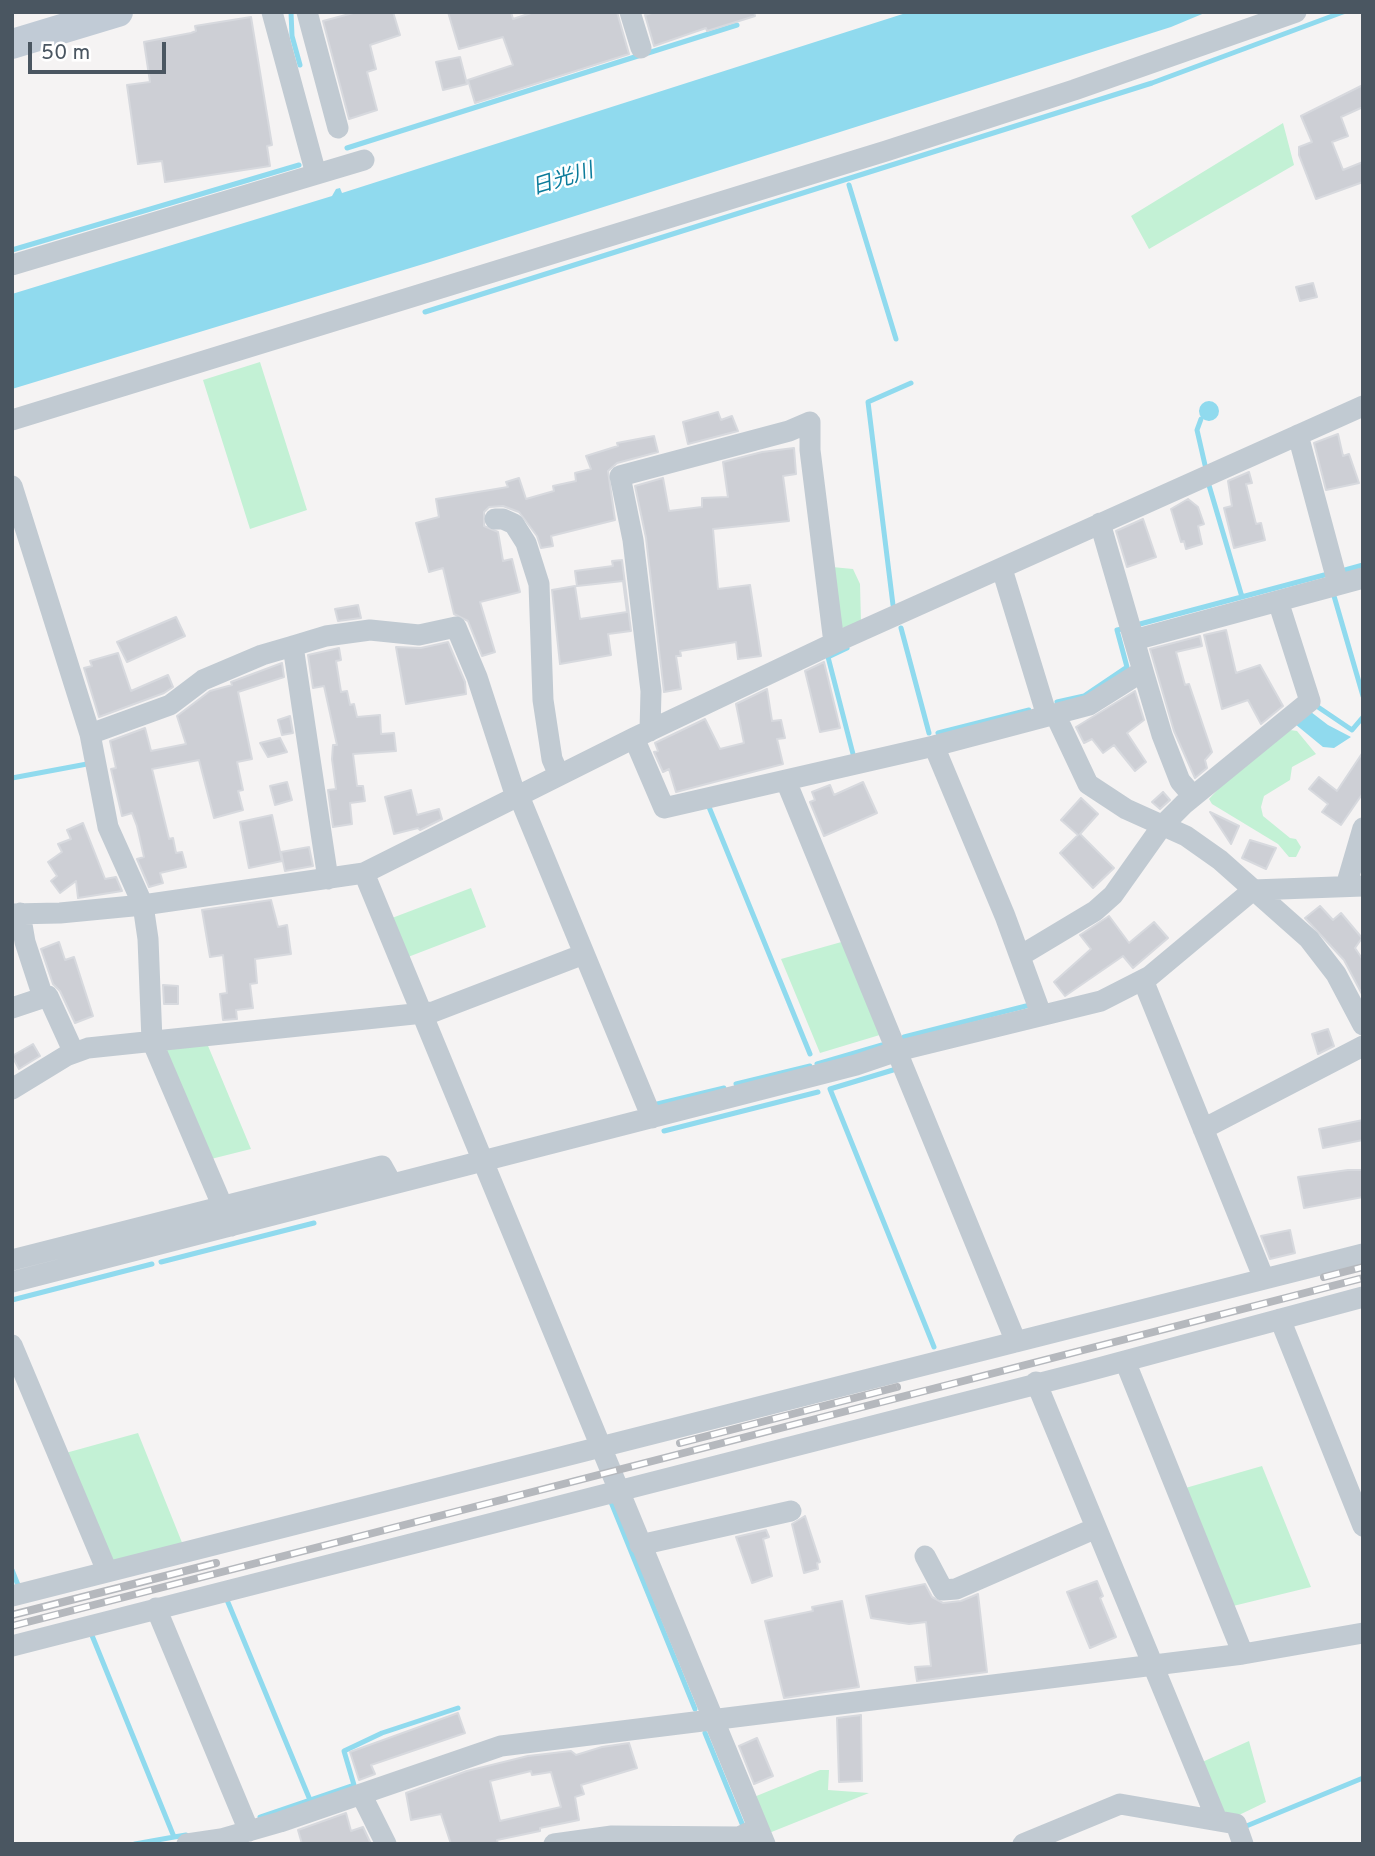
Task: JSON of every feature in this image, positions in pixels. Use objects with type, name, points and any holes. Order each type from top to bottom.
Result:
[{"type":"main road","points":[[12,44],[118,12]]},
{"type":"street","points":[[272,12],[316,174]]},
{"type":"street","points":[[307,12],[338,128]]},
{"type":"street","points":[[630,12],[641,48]]},
{"type":"street","points":[[12,419],[886,151],[1074,90],[1296,12]]},
{"type":"street","points":[[12,265],[364,160]]},
{"type":"street","points":[[43,998],[16,913],[60,914],[143,905],[364,873],[642,734],[834,643],[1363,406]]},
{"type":"street","points":[[834,643],[810,450],[810,422],[789,431],[620,475],[633,540],[651,691],[642,734],[664,808],[934,746],[1089,705],[1143,671]]},
{"type":"street","points":[[1298,435],[1338,584]]},
{"type":"street","points":[[12,486],[90,734],[108,827],[143,905],[148,939],[152,1041],[227,1216]]},
{"type":"street","points":[[495,519],[514,524],[534,564],[542,603],[543,699],[552,759],[559,775]]},
{"type":"street","points":[[1100,523],[1162,735],[1180,781],[1193,796]]},
{"type":"street","points":[[1002,569],[1051,715],[1088,784],[1162,826],[1186,836],[1309,939],[1336,974],[1363,1025]]},
{"type":"street","points":[[1134,640],[1363,578]]},
{"type":"street","points":[[1020,956],[1095,911],[1113,895],[1162,826],[1193,796],[1310,701],[1278,601]]},
{"type":"street","points":[[90,734],[170,705],[203,680],[262,655],[326,636],[370,630],[419,635],[456,627],[477,677],[517,796],[652,1118]]},
{"type":"street","points":[[293,646],[310,741],[328,879]]},
{"type":"street","points":[[934,746],[1041,1014]]},
{"type":"street","points":[[786,780],[1016,1342]]},
{"type":"street","points":[[12,1260],[392,1184],[1101,1000],[1143,980],[1253,890],[1354,886],[1363,828]]},
{"type":"street","points":[[364,873],[617,1491],[762,1836],[612,1836],[554,1844]]},
{"type":"street","points":[[12,1089],[88,1048],[433,1012],[584,954]]},
{"type":"street","points":[[1143,980],[1264,1279]]},
{"type":"street","points":[[12,1008],[48,996],[74,1054]]},
{"type":"street","points":[[1203,1129],[1363,1045]]},
{"type":"street","points":[[12,1282],[227,1216]]},
{"type":"street","points":[[12,1596],[1363,1254]]},
{"type":"street","points":[[12,1646],[1125,1361],[1363,1297]]},
{"type":"street","points":[[1280,1320],[1363,1526]]},
{"type":"street","points":[[12,1345],[107,1571]]},
{"type":"street","points":[[1125,1361],[1243,1654]]},
{"type":"street","points":[[1036,1382],[1217,1821]]},
{"type":"street","points":[[640,1545],[791,1511]]},
{"type":"street","points":[[925,1556],[943,1590],[956,1589],[1096,1528]]},
{"type":"street","points":[[156,1608],[263,1833]]},
{"type":"street","points":[[187,1844],[263,1833],[360,1794],[501,1746],[1243,1654],[1363,1633]]},
{"type":"street","points":[[360,1794],[386,1844]]},
{"type":"street","points":[[1035,1841],[1120,1804],[1236,1824],[1243,1844]]},
{"type":"green space","points":[[1283,123],[1294,165],[1149,249],[1131,216]]},
{"type":"green space","points":[[260,362],[307,510],[250,529],[203,380]]},
{"type":"green space","points":[[832,567],[853,569],[860,584],[861,623],[848,629],[837,626]]},
{"type":"green space","points":[[1290,730],[1297,731],[1316,754],[1292,767],[1290,780],[1264,796],[1261,807],[1263,816],[1290,838],[1296,839],[1301,847],[1296,857],[1289,857],[1278,844],[1212,804],[1209,799],[1222,785]]},
{"type":"green space","points":[[471,888],[486,927],[408,957],[392,918]]},
{"type":"green space","points":[[845,941],[883,1034],[820,1053],[781,959]]},
{"type":"green space","points":[[206,1041],[251,1149],[207,1160],[165,1046]]},
{"type":"green space","points":[[138,1433],[183,1545],[116,1562],[106,1558],[62,1454]]},
{"type":"green space","points":[[1262,1466],[1311,1587],[1229,1607],[1182,1489]]},
{"type":"green space","points":[[1249,1741],[1266,1802],[1239,1815],[1223,1814],[1200,1763]]},
{"type":"green space","points":[[820,1770],[829,1770],[828,1790],[869,1793],[769,1833],[754,1797]]},
{"type":"water","name":"日光川","points":[[909,12],[1207,12],[1171,27],[430,262],[12,389],[12,294],[332,196],[336,189],[340,188],[342,193]]},
{"type":"water","points":[[1209,401],[1216,404],[1219,411],[1216,418],[1209,421],[1202,418],[1199,411],[1202,404]]},
{"type":"water","points":[[1311,712],[1351,737],[1334,748],[1323,747],[1295,724]]},
{"type":"building","points":[[357,12],[393,12],[400,35],[370,45],[376,69],[367,72],[377,110],[349,119],[323,21]]},
{"type":"building","points":[[448,12],[511,12],[513,19],[534,12],[617,12],[629,54],[475,103],[468,80],[513,65],[503,37],[459,49]]},
{"type":"building","points":[[655,12],[754,12],[755,16],[707,31],[706,28],[654,46],[645,15]]},
{"type":"building","points":[[251,17],[272,145],[267,146],[270,166],[165,182],[162,161],[138,164],[127,85],[150,82],[144,42],[191,33],[196,31],[195,26]]},
{"type":"building","points":[[460,57],[467,84],[443,90],[436,62]]},
{"type":"building","points":[[1363,85],[1363,107],[1341,117],[1348,136],[1332,142],[1343,170],[1363,162],[1363,182],[1316,199],[1299,155],[1299,147],[1312,142],[1301,116]]},
{"type":"building","points":[[1313,283],[1317,297],[1300,301],[1296,287]]},
{"type":"building","points":[[718,412],[721,420],[732,416],[738,431],[688,444],[683,422]]},
{"type":"building","points":[[1338,434],[1343,456],[1349,454],[1359,483],[1326,490],[1314,443]]},
{"type":"building","points":[[654,436],[658,452],[617,463],[608,471],[615,520],[551,536],[553,546],[541,548],[537,536],[519,512],[503,506],[489,507],[484,512],[484,526],[498,532],[503,561],[512,559],[520,592],[480,602],[495,652],[482,656],[468,621],[454,614],[443,568],[429,572],[416,523],[439,517],[436,499],[508,487],[506,482],[519,478],[526,499],[554,491],[553,486],[576,481],[575,473],[591,469],[586,456],[618,446],[617,443]]},
{"type":"building","points":[[794,448],[796,474],[783,476],[789,521],[713,529],[718,589],[750,585],[761,656],[738,659],[736,642],[680,651],[681,656],[676,656],[681,689],[664,692],[646,538],[635,486],[663,478],[669,511],[702,507],[702,498],[728,497],[723,462],[762,452]]},
{"type":"building","points":[[1249,472],[1252,483],[1246,484],[1256,524],[1261,523],[1265,540],[1234,548],[1224,508],[1232,506],[1228,481]]},
{"type":"building","points":[[1188,499],[1198,507],[1204,524],[1198,526],[1202,544],[1186,549],[1184,541],[1181,542],[1171,509]]},
{"type":"building","points":[[1143,519],[1156,557],[1127,567],[1116,531]]},
{"type":"building","points":[[622,560],[631,631],[608,634],[611,655],[560,664],[552,590],[575,586],[580,619],[627,612],[623,581],[577,586],[575,571],[613,566],[612,561]]},
{"type":"building","points":[[358,605],[361,618],[338,621],[335,609]]},
{"type":"building","points":[[176,617],[185,636],[127,662],[117,642]]},
{"type":"building","points":[[1226,630],[1236,673],[1260,665],[1283,706],[1261,724],[1248,700],[1222,709],[1204,635]]},
{"type":"building","points":[[1200,636],[1202,646],[1176,652],[1185,685],[1189,684],[1212,752],[1205,760],[1207,768],[1195,778],[1174,731],[1150,649]]},
{"type":"building","points":[[448,642],[465,682],[466,694],[406,704],[396,647],[421,648]]},
{"type":"building","points":[[339,648],[341,660],[336,661],[341,692],[347,691],[350,705],[354,704],[357,717],[380,715],[381,734],[394,733],[396,751],[353,754],[357,786],[363,786],[365,801],[350,803],[352,824],[333,827],[328,790],[336,789],[332,759],[333,745],[337,745],[324,686],[313,688],[308,655]]},
{"type":"building","points":[[118,653],[131,691],[168,675],[173,687],[164,693],[99,717],[84,668],[92,666],[90,661]]},
{"type":"building","points":[[824,662],[840,728],[820,732],[805,671]]},
{"type":"building","points":[[282,663],[284,677],[238,692],[252,759],[237,762],[243,790],[238,791],[243,810],[214,818],[199,760],[152,769],[169,839],[173,838],[176,853],[182,852],[186,867],[160,873],[163,883],[149,887],[137,859],[144,857],[137,826],[132,813],[122,816],[111,769],[116,768],[110,741],[145,728],[151,751],[186,744],[177,716],[210,691],[232,685],[231,682]]},
{"type":"building","points":[[767,689],[772,721],[781,720],[785,738],[777,739],[783,764],[676,792],[669,769],[663,772],[654,752],[658,751],[655,743],[705,719],[720,749],[744,743],[736,704]]},
{"type":"building","points":[[1135,691],[1144,720],[1127,733],[1146,762],[1135,771],[1114,745],[1103,753],[1092,739],[1084,743],[1076,727]]},
{"type":"building","points":[[290,716],[293,733],[282,735],[278,720]]},
{"type":"building","points":[[280,738],[287,752],[268,757],[260,743]]},
{"type":"building","points":[[1363,752],[1363,793],[1341,825],[1322,812],[1328,804],[1309,789],[1319,777],[1337,791]]},
{"type":"building","points":[[287,782],[292,800],[275,805],[270,786]]},
{"type":"building","points":[[863,782],[877,813],[824,836],[810,802],[815,800],[812,792],[830,785],[834,795]]},
{"type":"building","points":[[411,790],[417,815],[439,809],[442,819],[420,830],[418,828],[394,834],[385,797]]},
{"type":"building","points":[[1163,792],[1170,800],[1160,809],[1152,802]]},
{"type":"building","points":[[1081,798],[1098,814],[1080,834],[1114,868],[1093,888],[1060,853],[1078,835],[1061,820]]},
{"type":"building","points":[[1210,812],[1239,826],[1231,844]]},
{"type":"building","points":[[272,815],[282,861],[249,868],[240,822]]},
{"type":"building","points":[[83,823],[105,879],[116,877],[122,891],[78,898],[76,881],[60,893],[51,881],[57,876],[48,862],[62,852],[58,844],[71,839],[67,830]]},
{"type":"building","points":[[1250,840],[1276,848],[1266,869],[1242,858]]},
{"type":"building","points":[[309,847],[313,866],[285,871],[281,852]]},
{"type":"building","points":[[271,900],[278,927],[287,925],[291,954],[255,959],[257,983],[250,984],[253,1008],[236,1010],[237,1019],[223,1020],[220,994],[227,993],[223,955],[210,957],[202,910]]},
{"type":"building","points":[[1320,906],[1333,920],[1341,913],[1362,938],[1355,948],[1363,960],[1363,996],[1344,960],[1305,918]]},
{"type":"building","points":[[1109,916],[1129,943],[1154,922],[1168,938],[1133,968],[1123,956],[1065,996],[1054,982],[1091,949],[1080,935]]},
{"type":"building","points":[[59,942],[65,960],[74,957],[93,1016],[75,1023],[60,991],[53,984],[41,949]]},
{"type":"building","points":[[163,985],[178,986],[178,1004],[164,1004]]},
{"type":"building","points":[[1328,1029],[1334,1046],[1318,1054],[1312,1034]]},
{"type":"building","points":[[33,1044],[40,1056],[19,1069],[12,1056]]},
{"type":"building","points":[[1363,1120],[1363,1140],[1323,1148],[1319,1129]]},
{"type":"building","points":[[1363,1170],[1363,1197],[1304,1208],[1298,1177]]},
{"type":"building","points":[[1290,1230],[1295,1253],[1270,1259],[1261,1236]]},
{"type":"building","points":[[805,1516],[820,1562],[817,1563],[818,1569],[804,1573],[792,1524]]},
{"type":"building","points":[[766,1530],[769,1537],[763,1539],[772,1576],[752,1583],[736,1537]]},
{"type":"building","points":[[1097,1581],[1103,1596],[1100,1598],[1116,1637],[1090,1648],[1067,1592]]},
{"type":"building","points":[[925,1584],[932,1597],[943,1603],[961,1601],[978,1594],[987,1672],[917,1681],[915,1667],[931,1666],[926,1622],[909,1624],[871,1618],[866,1596]]},
{"type":"building","points":[[842,1601],[859,1687],[784,1698],[765,1621],[813,1611],[812,1607]]},
{"type":"building","points":[[458,1713],[465,1733],[371,1765],[375,1774],[359,1780],[350,1752]]},
{"type":"building","points":[[861,1715],[862,1781],[839,1782],[837,1718]]},
{"type":"building","points":[[757,1738],[773,1776],[754,1784],[739,1746]]},
{"type":"building","points":[[629,1743],[637,1768],[581,1785],[584,1794],[575,1797],[579,1820],[497,1840],[498,1844],[451,1844],[441,1814],[411,1820],[406,1793],[467,1771],[528,1756],[571,1751],[576,1755]],"holes":[[[531,1771],[532,1775],[551,1772],[561,1807],[500,1821],[490,1781]]]},
{"type":"building","points":[[346,1813],[351,1831],[363,1827],[371,1844],[302,1844],[298,1830]]},
{"type":"waterway","points":[[291,12],[292,36],[300,65]]},
{"type":"waterway","points":[[425,312],[1152,83],[1343,12]]},
{"type":"waterway","points":[[648,53],[737,25]]},
{"type":"waterway","points":[[347,148],[641,55]]},
{"type":"waterway","points":[[12,250],[299,165]]},
{"type":"waterway","points":[[849,185],[896,339]]},
{"type":"waterway","points":[[893,605],[868,402],[911,383]]},
{"type":"waterway","points":[[1201,419],[1197,430],[1205,465]]},
{"type":"waterway","points":[[1208,482],[1242,597]]},
{"type":"waterway","points":[[1345,570],[1363,565]]},
{"type":"waterway","points":[[1140,624],[1328,574]]},
{"type":"waterway","points":[[1334,596],[1363,696]]},
{"type":"waterway","points":[[901,628],[929,733]]},
{"type":"waterway","points":[[1057,702],[1084,696],[1127,667],[1117,630],[1122,629]]},
{"type":"waterway","points":[[847,648],[828,657],[853,754]]},
{"type":"waterway","points":[[1312,707],[1315,705],[1352,730],[1363,717]]},
{"type":"waterway","points":[[940,737],[938,733],[1029,710]]},
{"type":"waterway","points":[[12,778],[87,764]]},
{"type":"waterway","points":[[709,807],[810,1054]]},
{"type":"waterway","points":[[904,1037],[1030,1005]]},
{"type":"waterway","points":[[817,1064],[882,1045]]},
{"type":"waterway","points":[[736,1084],[810,1066]]},
{"type":"waterway","points":[[893,1070],[830,1089],[934,1347]]},
{"type":"waterway","points":[[653,1105],[724,1088]]},
{"type":"waterway","points":[[664,1131],[818,1092]]},
{"type":"waterway","points":[[161,1262],[314,1223]]},
{"type":"waterway","points":[[12,1300],[152,1264]]},
{"type":"waterway","points":[[611,1502],[695,1709]]},
{"type":"waterway","points":[[12,1570],[18,1585]]},
{"type":"waterway","points":[[227,1600],[310,1800],[354,1785],[344,1751],[382,1733],[458,1708]]},
{"type":"waterway","points":[[91,1633],[174,1837],[186,1835]]},
{"type":"waterway","points":[[705,1733],[743,1826]]},
{"type":"waterway","points":[[1244,1827],[1363,1778]]},
{"type":"waterway","points":[[260,1817],[310,1800]]},
{"type":"waterway","points":[[135,1844],[174,1837]]},
{"type":"railway","points":[[1324,1277],[1363,1267]]},
{"type":"railway","points":[[12,1626],[1363,1278]]},
{"type":"railway","points":[[680,1443],[897,1387]]},
{"type":"railway","points":[[12,1615],[216,1563]]}]
